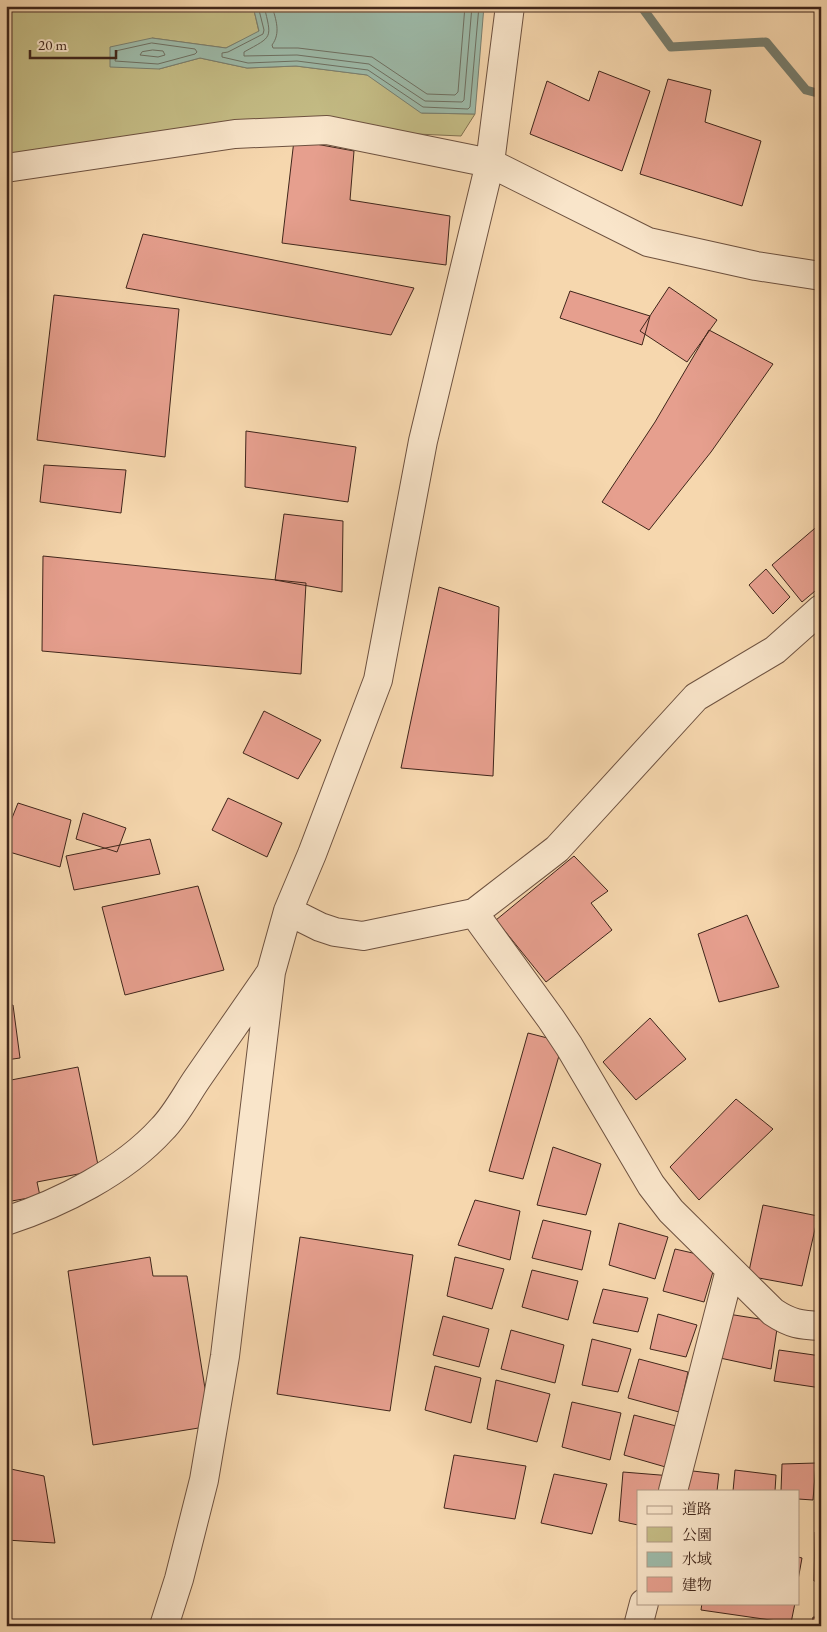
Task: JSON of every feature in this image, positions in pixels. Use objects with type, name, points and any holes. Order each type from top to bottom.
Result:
[{"type":"street","points":[[164,1626],[179,1579],[204,1480],[225,1356],[271,972],[288,911],[312,854],[378,680],[423,441],[490,163],[510,6]]},
{"type":"street","points":[[6,168],[235,134],[327,130],[490,163],[648,242],[756,266],[821,276]]},
{"type":"street","points":[[288,911],[320,927],[335,932],[364,936],[474,913],[557,849],[696,697],[774,650],[821,608]]},
{"type":"street","points":[[474,913],[570,1046],[651,1185],[671,1211],[773,1312],[787,1321],[802,1325],[821,1326]]},
{"type":"street","points":[[6,1221],[65,1199],[98,1180],[132,1156],[163,1129],[271,972]]},
{"type":"street","points":[[673,1490],[730,1270]]},
{"type":"street","points":[[638,1626],[644,1604]]},
{"type":"green space","points":[[6,6],[253,6],[259,32],[226,48],[152,38],[159,69],[200,58],[247,68],[296,66],[368,75],[422,113],[475,114],[461,136],[327,130],[6,168]]},
{"type":"water","points":[[253,6],[484,6],[475,114],[421,113],[367,75],[296,66],[247,68],[200,58],[159,69],[110,67],[110,47],[152,38],[226,48],[259,31]]},
{"type":"building","points":[[599,71],[650,91],[622,171],[530,134],[547,81],[589,101]]},
{"type":"building","points":[[668,79],[711,90],[705,122],[761,141],[742,206],[640,174]]},
{"type":"building","points":[[294,140],[354,151],[350,200],[450,216],[446,265],[282,243]]},
{"type":"building","points":[[143,234],[414,288],[391,335],[126,288]]},
{"type":"building","points":[[669,287],[717,320],[687,362],[640,331]]},
{"type":"building","points":[[570,291],[650,316],[642,345],[560,318]]},
{"type":"building","points":[[54,295],[179,309],[165,457],[37,440]]},
{"type":"building","points":[[709,330],[773,364],[711,452],[649,530],[602,502],[655,422]]},
{"type":"building","points":[[246,431],[356,447],[348,502],[245,487]]},
{"type":"building","points":[[44,465],[126,470],[121,513],[40,502]]},
{"type":"building","points":[[284,514],[343,521],[342,592],[275,580]]},
{"type":"building","points":[[821,523],[821,586],[802,602],[772,565]]},
{"type":"building","points":[[43,556],[306,583],[301,674],[42,651]]},
{"type":"building","points":[[766,569],[790,597],[773,614],[749,585]]},
{"type":"building","points":[[439,587],[499,607],[493,776],[401,768]]},
{"type":"building","points":[[264,711],[321,740],[298,779],[243,753]]},
{"type":"building","points":[[228,798],[282,823],[267,857],[212,830]]},
{"type":"building","points":[[18,803],[71,820],[60,867],[6,851],[6,833]]},
{"type":"building","points":[[83,813],[126,828],[117,852],[76,839]]},
{"type":"building","points":[[150,839],[160,874],[74,890],[66,856]]},
{"type":"building","points":[[574,856],[608,891],[591,903],[612,930],[546,982],[496,920]]},
{"type":"building","points":[[198,886],[224,970],[125,995],[102,907]]},
{"type":"building","points":[[747,915],[779,987],[719,1002],[698,934]]},
{"type":"building","points":[[13,1005],[20,1058],[6,1060],[6,1006]]},
{"type":"building","points":[[650,1018],[686,1059],[636,1100],[603,1062]]},
{"type":"building","points":[[528,1033],[563,1042],[523,1179],[489,1171]]},
{"type":"building","points":[[78,1067],[99,1170],[37,1182],[40,1196],[6,1202],[6,1081]]},
{"type":"building","points":[[736,1099],[773,1129],[699,1200],[670,1167]]},
{"type":"building","points":[[553,1147],[601,1164],[586,1215],[537,1205]]},
{"type":"building","points":[[475,1200],[520,1211],[510,1260],[458,1245]]},
{"type":"building","points":[[763,1205],[818,1216],[802,1286],[748,1276]]},
{"type":"building","points":[[543,1220],[591,1231],[582,1270],[532,1258]]},
{"type":"building","points":[[619,1223],[668,1237],[655,1279],[609,1265]]},
{"type":"building","points":[[300,1237],[413,1255],[390,1411],[277,1394]]},
{"type":"building","points":[[675,1249],[719,1259],[715,1265],[704,1302],[663,1291]]},
{"type":"building","points":[[150,1257],[153,1276],[187,1276],[211,1426],[93,1445],[68,1271]]},
{"type":"building","points":[[455,1257],[504,1269],[492,1309],[447,1296]]},
{"type":"building","points":[[532,1270],[578,1281],[568,1320],[522,1307]]},
{"type":"building","points":[[603,1289],[648,1298],[638,1332],[593,1323]]},
{"type":"building","points":[[658,1314],[697,1325],[686,1357],[650,1349]]},
{"type":"building","points":[[728,1314],[778,1322],[771,1369],[720,1358]]},
{"type":"building","points":[[443,1316],[489,1329],[479,1367],[433,1355]]},
{"type":"building","points":[[511,1330],[564,1345],[555,1383],[501,1369]]},
{"type":"building","points":[[592,1339],[631,1349],[618,1392],[582,1385]]},
{"type":"building","points":[[779,1350],[821,1356],[821,1388],[774,1381]]},
{"type":"building","points":[[639,1359],[688,1372],[679,1412],[628,1398]]},
{"type":"building","points":[[435,1366],[481,1378],[471,1423],[425,1410]]},
{"type":"building","points":[[496,1380],[550,1394],[537,1442],[487,1429]]},
{"type":"building","points":[[572,1402],[621,1413],[610,1460],[562,1447]]},
{"type":"building","points":[[634,1415],[680,1427],[669,1468],[624,1455]]},
{"type":"building","points":[[454,1455],[526,1466],[515,1519],[444,1508]]},
{"type":"building","points":[[816,1463],[813,1500],[800,1499],[800,1490],[781,1490],[782,1464]]},
{"type":"building","points":[[6,1468],[44,1476],[55,1543],[6,1540]]},
{"type":"building","points":[[684,1470],[719,1474],[717,1490],[681,1490]]},
{"type":"building","points":[[735,1470],[776,1475],[775,1490],[733,1490]]},
{"type":"building","points":[[623,1472],[672,1476],[672,1490],[637,1490],[637,1525],[619,1521]]},
{"type":"building","points":[[554,1474],[607,1484],[592,1534],[541,1523]]},
{"type":"building","points":[[815,1532],[821,1533],[821,1582],[814,1581]]},
{"type":"building","points":[[702,1604],[795,1604],[791,1623],[701,1610]]},
{"type":"building","points":[[813,1617],[821,1618],[821,1626],[812,1626]]},
{"type":"building","points":[[711,1622],[735,1623],[735,1626],[710,1626]]},
{"type":"waterway","points":[[641,6],[671,47],[766,42],[806,90],[821,94]]}]
